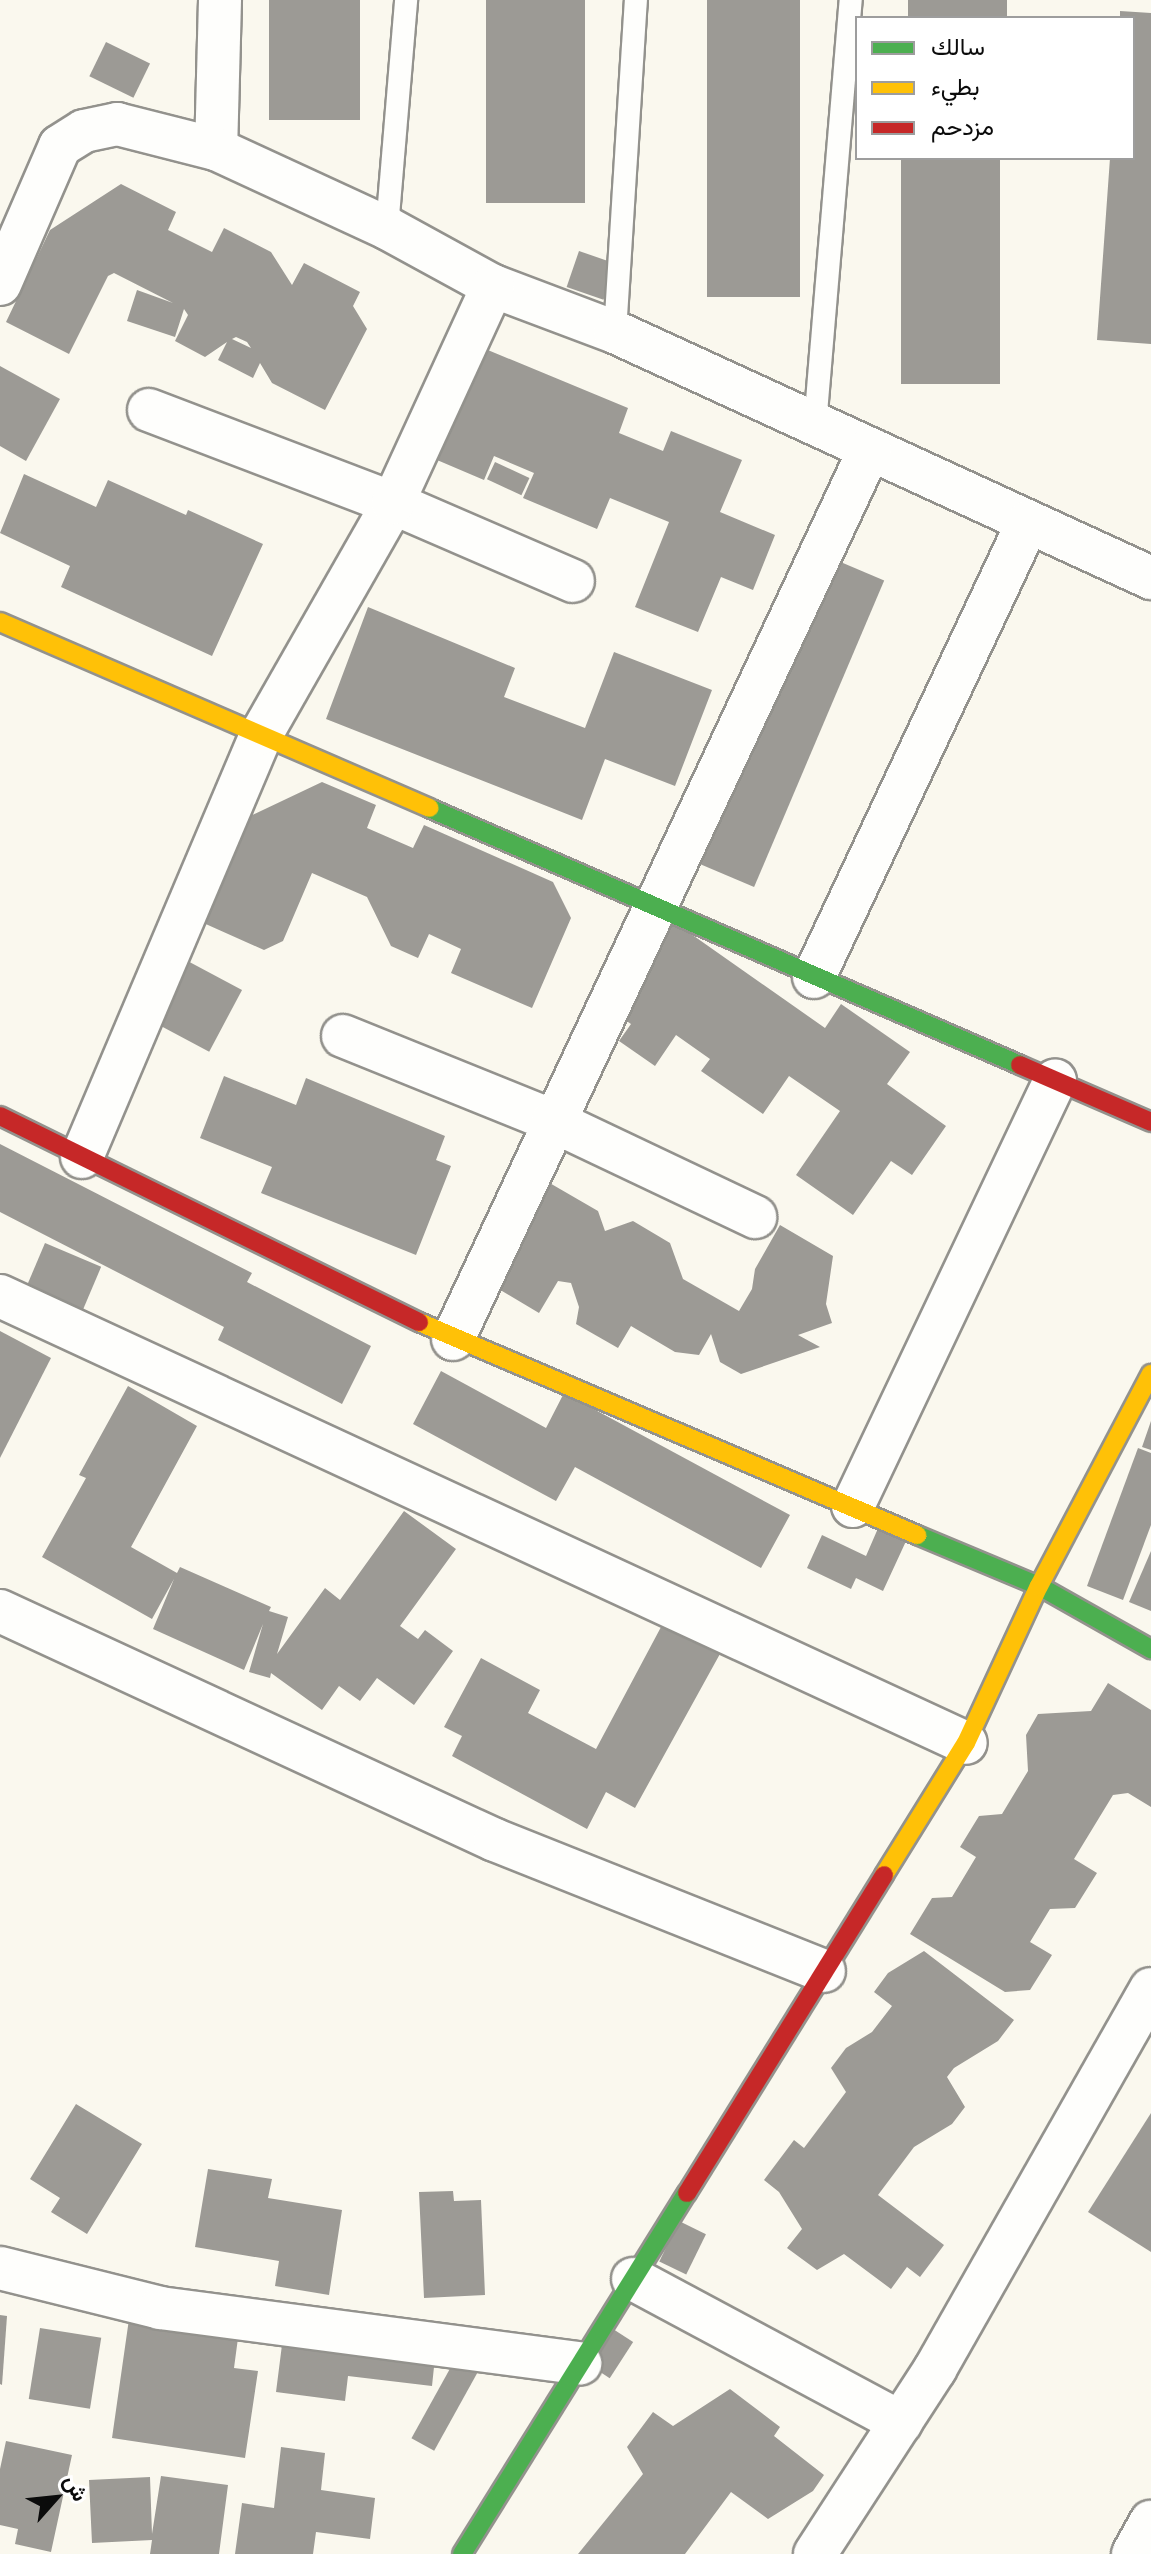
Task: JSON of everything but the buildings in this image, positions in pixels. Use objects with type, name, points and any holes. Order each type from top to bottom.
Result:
[{"type":"street","points":[[216,149],[220,0]]},
{"type":"street","points":[[0,284],[60,146],[84,131],[117,124],[216,149],[387,228],[493,286],[615,332],[1151,578]]},
{"type":"street","points":[[82,1157],[262,733],[393,503],[493,286]]},
{"type":"street","points":[[149,410],[393,503],[573,581]]},
{"type":"street","points":[[453,1339],[652,907],[870,449]]},
{"type":"street","points":[[814,977],[1028,522]]},
{"type":"street","points":[[0,622],[262,733],[652,907],[1151,1122]]},
{"type":"street","points":[[343,1036],[553,1121],[755,1217]]},
{"type":"street","points":[[853,1506],[1055,1081]]},
{"type":"street","points":[[0,1116],[453,1339],[1039,1586],[1151,1649]]},
{"type":"street","points":[[0,1296],[966,1743]]},
{"type":"street","points":[[462,2554],[966,1743],[1039,1586],[1151,1374]]},
{"type":"street","points":[[0,1611],[495,1840],[824,1971]]},
{"type":"street","points":[[815,2554],[935,2369],[1151,1989]]},
{"type":"street","points":[[0,2268],[160,2308],[580,2363]]},
{"type":"street","points":[[633,2279],[901,2423]]},
{"type":"street","points":[[1133,2554],[1151,2522]]},
{"type":"lane","points":[[387,228],[406,0]]},
{"type":"lane","points":[[615,332],[636,0]]},
{"type":"lane","points":[[815,425],[851,0]]},
{"type":"traffic: fast","points":[[429,808],[1020,1065]]},
{"type":"traffic: fast","points":[[917,1535],[1039,1586],[1151,1649]]},
{"type":"traffic: fast","points":[[462,2554],[687,2193]]},
{"type":"traffic: slow","points":[[0,622],[429,808]]},
{"type":"traffic: slow","points":[[419,1322],[917,1535]]},
{"type":"traffic: slow","points":[[884,1875],[966,1743],[1039,1586],[1151,1374]]},
{"type":"traffic: jam","points":[[1020,1065],[1151,1122]]},
{"type":"traffic: jam","points":[[0,1116],[419,1322]]},
{"type":"traffic: jam","points":[[687,2193],[884,1875]]}]
